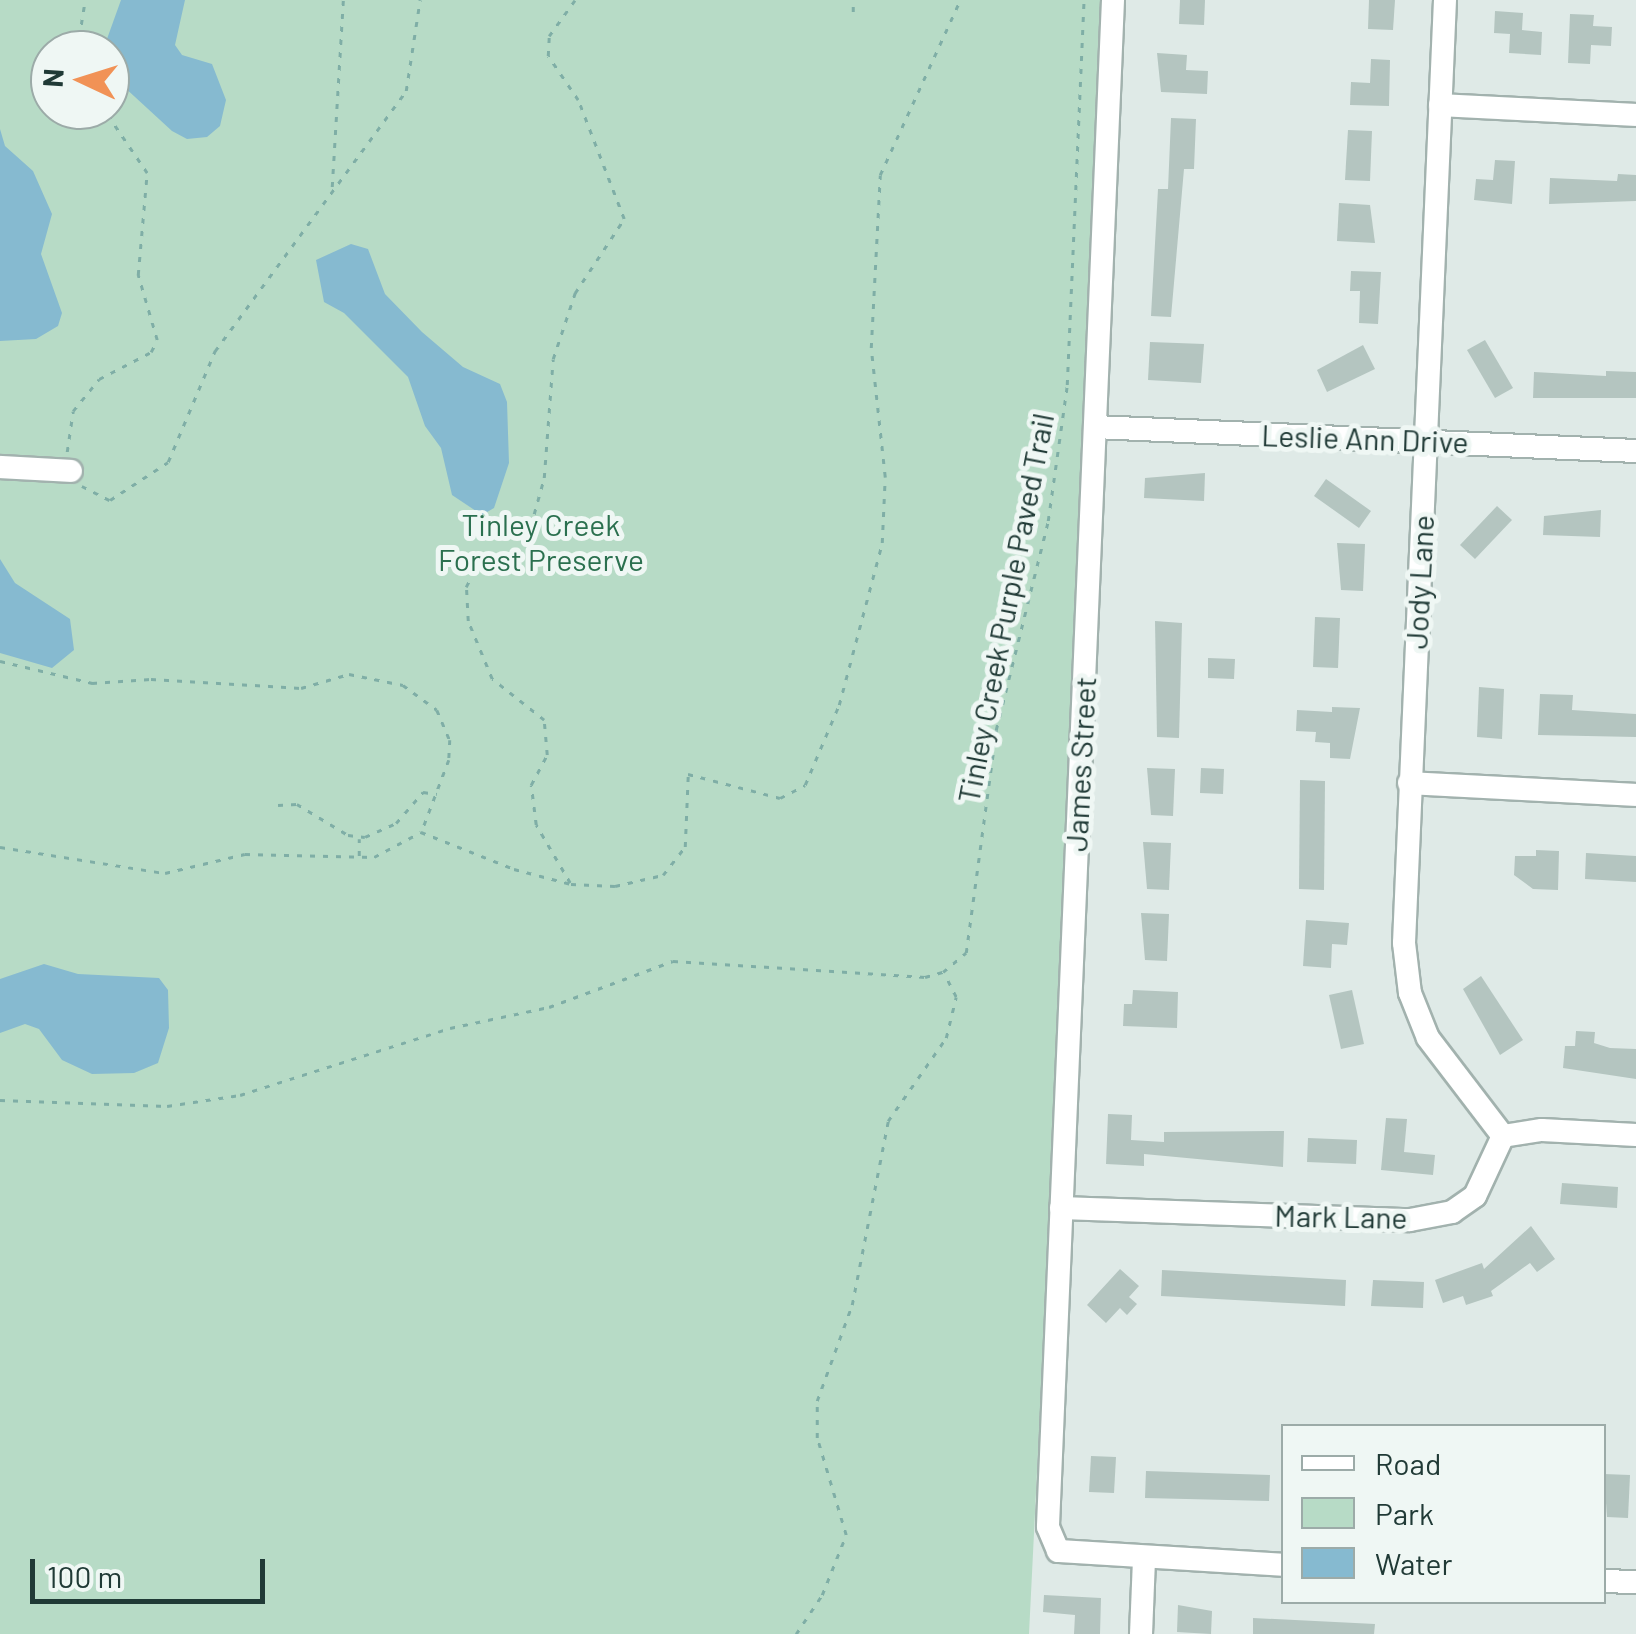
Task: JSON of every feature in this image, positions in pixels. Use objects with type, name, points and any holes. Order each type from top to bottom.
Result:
[{"type":"street","name":"James Street","points":[[1114,0],[1048,1527],[1058,1551],[1144,1558]]},
{"type":"street","name":"Jody Lane","points":[[1445,0],[1404,943],[1410,993],[1428,1038],[1502,1136]]},
{"type":"street","points":[[1440,105],[1636,114]]},
{"type":"street","name":"Leslie Ann Drive","points":[[1095,427],[1636,451]]},
{"type":"street","points":[[0,468],[71,471]]},
{"type":"street","points":[[1409,782],[1636,796]]},
{"type":"street","points":[[1502,1136],[1542,1130],[1636,1134]]},
{"type":"street","name":"Mark Lane","points":[[1061,1208],[1410,1220],[1452,1212],[1475,1196],[1502,1136]]},
{"type":"street","points":[[1141,1634],[1144,1558],[1281,1564]]},
{"type":"street","points":[[1606,1581],[1636,1582]]},
{"type":"path","points":[[81,30],[85,0]]},
{"type":"path","points":[[332,187],[343,0]]},
{"type":"path","points":[[118,130],[147,173],[138,276],[157,340],[151,352],[99,379],[73,411],[66,441],[71,471],[84,490],[110,500],[168,462],[215,351],[406,91],[420,0]]},
{"type":"path","points":[[571,884],[536,825],[531,785],[547,755],[544,720],[498,691],[468,621],[466,587],[478,563],[514,552],[527,539],[544,478],[554,358],[576,293],[624,219],[578,100],[548,56],[549,36],[575,0]]},
{"type":"path","points":[[853,0],[853,12]]},
{"type":"path","points":[[421,832],[571,884],[615,886],[662,876],[684,848],[688,774],[780,798],[805,785],[830,728],[882,543],[885,477],[871,348],[880,176],[960,0]]},
{"type":"path","name":"Tinley Creek Purple Paved Trail","points":[[943,972],[966,953],[974,925],[996,730],[1048,521],[1067,385],[1084,0]]},
{"type":"path","points":[[0,660],[92,684],[152,679],[301,688],[349,674],[390,680],[424,698],[444,719],[451,751],[421,832],[388,854],[245,854],[165,873],[0,846]]},
{"type":"path","points":[[278,805],[297,804],[360,837],[389,828],[423,792],[437,794]]},
{"type":"path","points":[[359,856],[360,837]]},
{"type":"path","points":[[0,1100],[167,1106],[240,1095],[450,1028],[549,1006],[673,961],[925,977],[943,972],[956,997],[946,1038],[888,1120],[852,1306],[817,1401],[817,1438],[846,1535],[822,1595],[796,1634]]},
{"type":"green space","name":"Tinley Creek Forest Preserve","points":[[0,0],[1110,0],[1029,1634],[0,1634]]},
{"type":"water","points":[[121,0],[185,0],[175,45],[182,55],[212,64],[226,100],[220,126],[207,137],[187,139],[172,131],[130,92],[130,30],[110,30]]},
{"type":"water","points":[[0,129],[5,146],[33,171],[52,214],[41,254],[62,313],[58,326],[36,339],[0,341]]},
{"type":"water","points":[[351,244],[368,249],[385,294],[422,332],[463,367],[500,384],[507,402],[509,463],[494,508],[482,515],[452,495],[441,448],[425,426],[408,377],[344,313],[324,302],[316,260]]},
{"type":"water","points":[[0,559],[15,583],[70,619],[74,650],[52,668],[0,653]]},
{"type":"water","points":[[44,964],[78,974],[159,978],[168,990],[169,1028],[158,1063],[134,1073],[92,1074],[62,1060],[39,1029],[25,1024],[0,1033],[0,979]]},
{"type":"building","points":[[1180,0],[1205,0],[1204,25],[1179,24]]},
{"type":"building","points":[[1369,0],[1395,0],[1393,30],[1368,29]]},
{"type":"building","points":[[1495,11],[1523,13],[1522,30],[1542,32],[1541,55],[1509,53],[1510,34],[1494,33]]},
{"type":"building","points":[[1570,14],[1594,15],[1593,26],[1612,27],[1611,46],[1591,45],[1590,64],[1568,63]]},
{"type":"building","points":[[1157,53],[1187,55],[1186,70],[1208,71],[1207,94],[1161,92]]},
{"type":"building","points":[[1371,59],[1390,60],[1389,106],[1350,105],[1351,82],[1370,83]]},
{"type":"building","points":[[1171,118],[1196,119],[1194,169],[1184,169],[1171,317],[1151,316],[1158,189],[1168,189]]},
{"type":"building","points":[[1348,130],[1372,131],[1370,181],[1345,180]]},
{"type":"building","points":[[1495,160],[1515,161],[1512,204],[1474,200],[1476,179],[1493,180]]},
{"type":"building","points":[[1618,174],[1636,175],[1636,201],[1549,204],[1550,178],[1617,181]]},
{"type":"building","points":[[1339,203],[1370,205],[1375,243],[1337,241]]},
{"type":"building","points":[[1351,271],[1381,272],[1378,324],[1359,323],[1360,291],[1350,291]]},
{"type":"building","points":[[1485,340],[1513,388],[1495,398],[1467,350]]},
{"type":"building","points":[[1150,342],[1204,344],[1201,383],[1148,380]]},
{"type":"building","points":[[1363,345],[1375,369],[1327,392],[1317,370]]},
{"type":"building","points":[[1606,371],[1636,372],[1636,398],[1533,398],[1534,372],[1606,376]]},
{"type":"building","points":[[1205,473],[1204,501],[1144,498],[1145,478]]},
{"type":"building","points":[[1326,479],[1371,511],[1359,528],[1314,496]]},
{"type":"building","points":[[1497,506],[1512,520],[1475,559],[1460,545]]},
{"type":"building","points":[[1601,510],[1600,537],[1543,535],[1544,516]]},
{"type":"building","points":[[1337,543],[1365,544],[1363,591],[1341,590]]},
{"type":"building","points":[[1315,617],[1340,618],[1338,668],[1313,667]]},
{"type":"building","points":[[1155,621],[1182,623],[1179,738],[1157,737]]},
{"type":"building","points":[[1208,658],[1235,659],[1234,679],[1208,678]]},
{"type":"building","points":[[1479,687],[1504,689],[1502,739],[1477,737]]},
{"type":"building","points":[[1540,694],[1573,695],[1572,710],[1636,714],[1636,737],[1538,735]]},
{"type":"building","points":[[1332,707],[1360,708],[1350,759],[1330,758],[1330,743],[1315,742],[1316,732],[1296,731],[1297,710],[1332,712]]},
{"type":"building","points":[[1147,768],[1175,769],[1173,816],[1151,815]]},
{"type":"building","points":[[1201,768],[1224,769],[1223,794],[1200,793]]},
{"type":"building","points":[[1300,780],[1325,781],[1324,890],[1299,889]]},
{"type":"building","points":[[1143,842],[1171,843],[1169,890],[1147,889]]},
{"type":"building","points":[[1536,850],[1559,851],[1558,890],[1533,889],[1514,875],[1515,856],[1536,856]]},
{"type":"building","points":[[1586,853],[1636,856],[1636,882],[1585,879]]},
{"type":"building","points":[[1141,913],[1169,914],[1167,961],[1145,960]]},
{"type":"building","points":[[1306,920],[1349,923],[1347,945],[1332,944],[1331,968],[1303,966]]},
{"type":"building","points":[[1481,976],[1523,1040],[1500,1055],[1463,989]]},
{"type":"building","points":[[1133,990],[1178,992],[1177,1028],[1123,1026],[1124,1004],[1132,1004]]},
{"type":"building","points":[[1352,990],[1364,1044],[1341,1049],[1329,995]]},
{"type":"building","points":[[1576,1031],[1595,1032],[1594,1043],[1610,1048],[1636,1049],[1636,1079],[1563,1068],[1565,1046],[1575,1046]]},
{"type":"building","points":[[1108,1114],[1132,1115],[1131,1140],[1164,1142],[1164,1132],[1284,1131],[1283,1167],[1144,1154],[1144,1166],[1106,1164]]},
{"type":"building","points":[[1386,1118],[1407,1119],[1404,1152],[1435,1155],[1433,1175],[1381,1170]]},
{"type":"building","points":[[1308,1138],[1357,1140],[1356,1164],[1307,1162]]},
{"type":"building","points":[[1562,1183],[1618,1187],[1617,1208],[1560,1204]]},
{"type":"building","points":[[1531,1226],[1555,1259],[1537,1272],[1530,1263],[1491,1291],[1493,1296],[1466,1305],[1463,1296],[1443,1303],[1435,1280],[1482,1263],[1484,1269]]},
{"type":"building","points":[[1120,1269],[1139,1286],[1129,1297],[1137,1304],[1127,1315],[1120,1308],[1106,1323],[1087,1305]]},
{"type":"building","points":[[1162,1270],[1346,1280],[1345,1306],[1161,1296]]},
{"type":"building","points":[[1373,1280],[1424,1282],[1423,1308],[1371,1306]]},
{"type":"building","points":[[1091,1456],[1116,1457],[1114,1493],[1089,1492]]},
{"type":"building","points":[[1146,1471],[1270,1475],[1269,1501],[1145,1498]]},
{"type":"building","points":[[1606,1474],[1630,1475],[1628,1518],[1607,1517]]},
{"type":"building","points":[[1044,1595],[1101,1598],[1100,1634],[1074,1634],[1075,1615],[1043,1612]]},
{"type":"building","points":[[1178,1605],[1212,1611],[1211,1634],[1177,1632]]},
{"type":"building","points":[[1253,1618],[1375,1624],[1374,1634],[1253,1634]]}]
